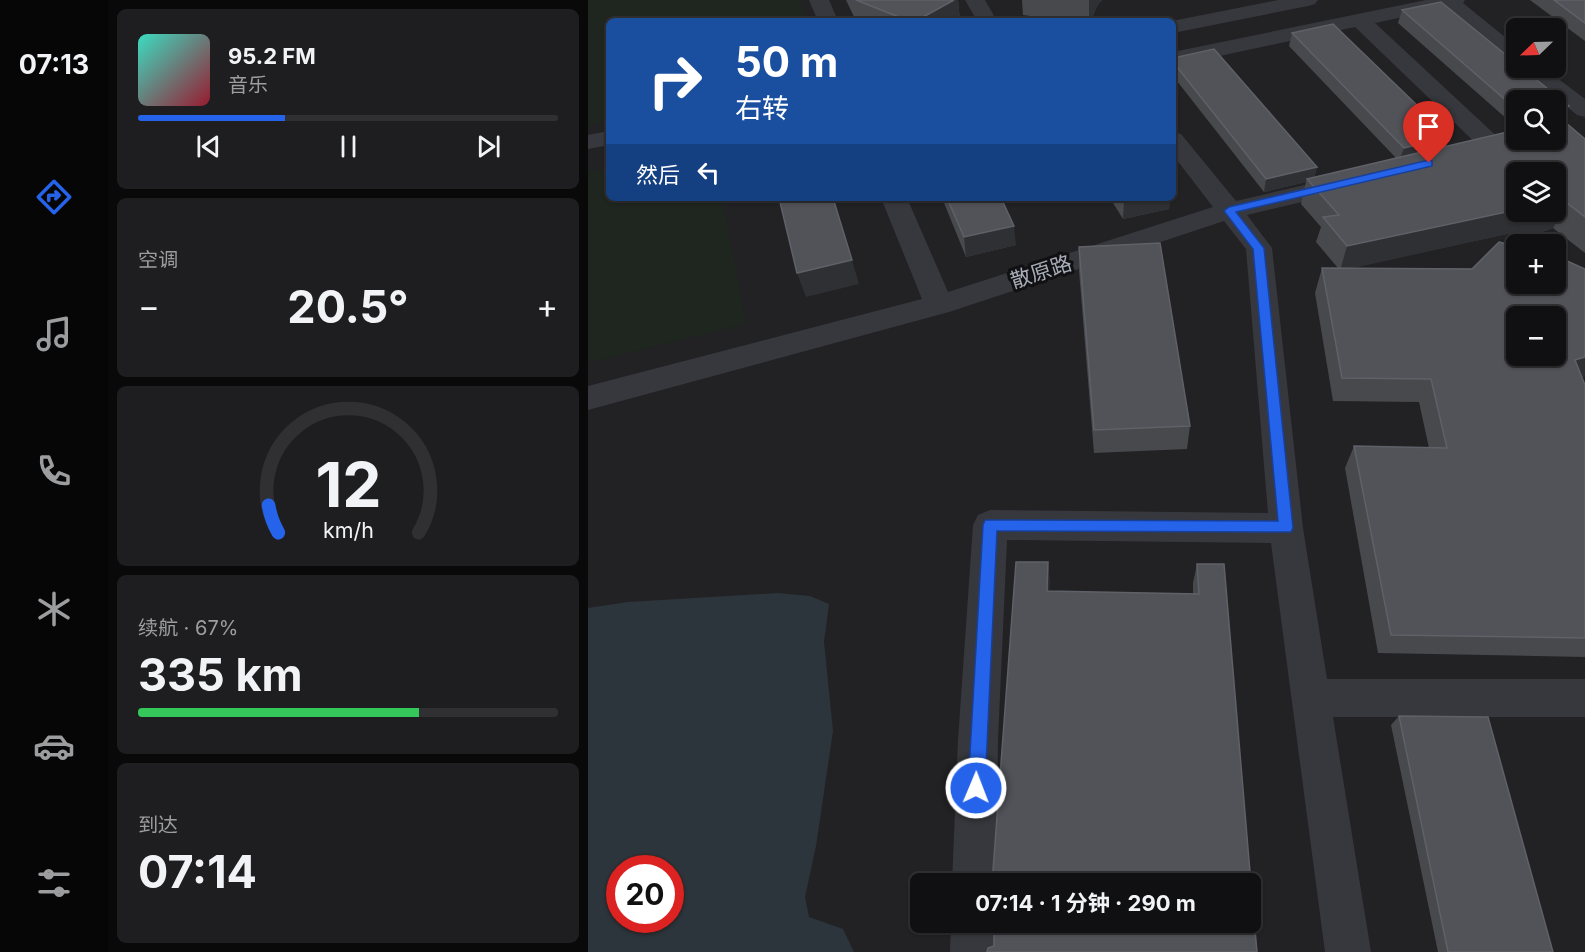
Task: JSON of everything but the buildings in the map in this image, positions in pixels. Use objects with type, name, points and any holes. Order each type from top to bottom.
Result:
[{"type":"street","points":[[819,0],[827,18]]},
{"type":"street","points":[[975,0],[985,18]]},
{"type":"street","points":[[1176,26],[1308,0]]},
{"type":"street","points":[[1176,58],[1452,1],[1506,47]]},
{"type":"street","points":[[1360,20],[1506,145],[1460,156]]},
{"type":"street","points":[[1540,78],[1582,122]]},
{"type":"street","points":[[588,142],[606,139]]},
{"type":"street","points":[[1176,143],[1259,248],[1286,528],[1348,952]]},
{"type":"street","name":"散原路","points":[[588,398],[939,305],[1229,211],[1368,178]]},
{"type":"street","points":[[895,201],[939,305]]},
{"type":"street","points":[[974,873],[978,740],[990,525],[1286,528]]},
{"type":"street","points":[[1311,698],[1585,698]]},
{"type":"street","points":[[973,952],[974,933]]},
{"type":"shaded area","points":[[588,0],[1585,0],[1585,952],[588,952]]},
{"type":"shaded area","points":[[588,0],[799,0],[807,18],[606,18],[606,121],[588,124]]},
{"type":"shaded area","points":[[606,168],[606,201],[723,201],[746,324],[588,363],[588,172]]},
{"type":"shaded area","points":[[778,593],[810,596],[829,604],[824,642],[833,731],[816,846],[805,897],[809,917],[843,929],[854,952],[588,952],[588,608],[628,602]]},
{"type":"route","points":[[976,788],[990,525],[1286,528],[1259,248],[1229,211],[1429,163]]}]
